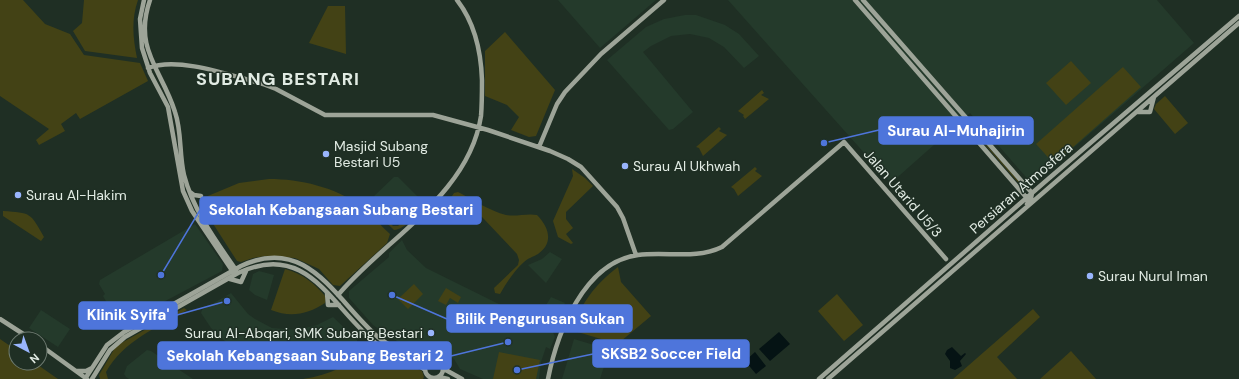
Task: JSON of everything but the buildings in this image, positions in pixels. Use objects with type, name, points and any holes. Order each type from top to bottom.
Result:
[{"type":"street","points":[[144,0],[141,10],[140,33],[142,48],[168,107],[183,191],[192,211],[235,272]]},
{"type":"street","points":[[150,0],[145,29],[151,67],[156,71],[176,113],[184,174],[196,208],[228,262],[226,274]]},
{"type":"street","points":[[338,296],[344,288],[443,192],[459,170],[475,138],[480,116],[482,73],[478,45],[471,22],[457,0]]},
{"type":"street","points":[[539,147],[560,98],[601,54],[664,0]]},
{"type":"street","points":[[855,0],[1030,196]]},
{"type":"street","points":[[863,0],[1030,196]]},
{"type":"street","name":"Persiaran Atmosfera","points":[[828,379],[926,290],[944,270],[1001,219],[1030,196],[1239,16]]},
{"type":"street","name":"Persiaran Atmosfera","points":[[819,379],[984,244],[1011,219],[1239,23]]},
{"type":"street","points":[[149,56],[153,62],[162,65]]},
{"type":"street","points":[[151,67],[162,65],[181,65],[263,84],[276,88],[325,115],[433,115],[469,124],[550,151],[581,167],[610,198],[623,218],[636,255]]},
{"type":"street","points":[[156,71],[162,65]]},
{"type":"street","points":[[1135,112],[1141,110],[1150,112],[1150,106],[1156,94]]},
{"type":"street","points":[[469,124],[480,116]]},
{"type":"street","points":[[480,116],[483,125],[488,130]]},
{"type":"street","points":[[469,124],[475,138]]},
{"type":"street","points":[[475,138],[488,130]]},
{"type":"street","points":[[530,145],[536,143],[544,136]]},
{"type":"street","points":[[544,136],[544,142],[550,151]]},
{"type":"street","name":"Jalan Utarid U5/3","points":[[645,254],[665,253],[696,255],[709,253],[722,247],[844,142],[946,259]]},
{"type":"street","points":[[1011,219],[1030,196],[1059,178]]},
{"type":"street","points":[[189,190],[194,195],[201,196],[197,202],[196,208]]},
{"type":"street","points":[[984,244],[986,237],[1001,219]]},
{"type":"street","points":[[633,245],[645,254]]},
{"type":"street","points":[[626,258],[632,250],[633,245]]},
{"type":"street","points":[[548,379],[554,354],[578,297],[601,273],[626,258],[645,254]]},
{"type":"street","points":[[92,379],[96,377],[110,350],[124,337],[230,279],[241,266],[260,259],[290,260],[311,269],[331,287],[378,338],[420,361],[439,361],[444,369],[462,379]]},
{"type":"street","points":[[944,270],[946,259],[952,261],[956,259]]},
{"type":"street","points":[[228,262],[241,266]]},
{"type":"street","points":[[48,351],[85,379],[110,342],[226,274],[264,264],[288,265],[308,274],[377,344],[425,370],[431,378],[439,377],[448,379]]},
{"type":"street","points":[[230,279],[241,282],[247,269]]},
{"type":"street","points":[[331,287],[344,288]]},
{"type":"street","points":[[344,288],[344,302]]},
{"type":"street","points":[[327,293],[328,305],[339,305]]},
{"type":"street","points":[[0,319],[19,331]]},
{"type":"street","points":[[425,370],[428,362]]},
{"type":"street","points":[[76,372],[86,371],[92,368]]},
{"type":"street","points":[[439,377],[444,369]]},
{"type":"shaded area","points":[[0,0],[23,0],[45,24],[70,34],[84,55],[140,63],[148,81],[80,119],[76,113],[61,124],[65,131],[39,145],[36,140],[49,129],[0,96]]},
{"type":"shaded area","points":[[84,0],[138,0],[134,15],[133,29],[137,58],[85,51],[73,31],[82,23]]},
{"type":"shaded area","points":[[558,0],[656,0],[600,48]]},
{"type":"shaded area","points":[[728,0],[1157,0],[1194,43],[1032,184],[970,113],[891,183]]},
{"type":"shaded area","points":[[328,6],[345,6],[346,54],[309,43]]},
{"type":"shaded area","points":[[685,15],[696,15],[725,25],[739,34],[759,56],[744,68],[724,47],[709,38],[690,34],[671,36],[651,46],[643,52],[693,112],[673,129],[669,130],[607,60],[646,27],[664,19]]},
{"type":"shaded area","points":[[505,32],[555,90],[536,136],[529,137],[511,130],[519,117],[507,105],[485,96],[485,51]]},
{"type":"shaded area","points":[[1071,61],[1091,83],[1066,105],[1046,83]]},
{"type":"shaded area","points":[[1123,67],[1141,87],[1054,164],[1036,144]]},
{"type":"shaded area","points":[[762,90],[764,93],[761,95],[769,99],[745,119],[743,116],[744,115],[738,111]]},
{"type":"shaded area","points":[[1165,96],[1188,123],[1175,134],[1154,109],[1156,104]]},
{"type":"shaded area","points":[[719,127],[721,129],[719,131],[727,135],[703,156],[699,148],[696,147]]},
{"type":"shaded area","points":[[972,130],[1024,187],[1023,188]]},
{"type":"shaded area","points":[[755,167],[757,169],[755,171],[762,176],[738,196],[731,187]]},
{"type":"shaded area","points":[[572,169],[593,186],[566,212],[566,219],[573,228],[566,234],[573,243],[571,244],[558,237],[553,221],[573,176]]},
{"type":"shaded area","points":[[394,177],[398,177],[419,198],[396,219],[374,196]]},
{"type":"shaded area","points":[[281,179],[317,185],[351,199],[365,209],[390,234],[387,243],[340,286],[333,285],[319,269],[295,258],[266,256],[241,262],[237,261],[201,205],[203,198],[239,183]]},
{"type":"shaded area","points":[[458,192],[488,208],[506,215],[537,215],[547,230],[548,240],[543,250],[527,259],[520,265],[500,294],[495,293],[494,288],[518,265],[519,260],[517,254],[482,217],[450,199],[454,193]]},
{"type":"shaded area","points":[[420,201],[423,203],[423,207],[406,224],[394,230],[368,205],[371,202],[393,226],[398,226],[422,204]]},
{"type":"shaded area","points":[[3,211],[19,212],[29,215],[36,223],[44,237],[41,241],[3,216]]},
{"type":"shaded area","points":[[195,224],[223,264],[222,271],[120,325],[103,296],[105,294],[99,284],[100,280]]},
{"type":"shaded area","points":[[402,240],[407,250],[426,268],[527,318],[522,327],[529,331],[533,322],[553,332],[555,337],[550,349],[546,347],[541,362],[539,379],[483,379],[460,369],[454,359],[436,350],[420,354],[390,337],[373,325],[349,298],[349,291],[389,257],[389,253]]},
{"type":"shaded area","points":[[550,252],[562,259],[546,283],[528,265],[542,259]]},
{"type":"shaded area","points":[[618,267],[621,282],[651,316],[614,347],[611,342],[571,330],[580,311],[595,288]]},
{"type":"shaded area","points":[[285,269],[303,276],[317,287],[326,297],[325,303],[312,310],[299,314],[285,314],[271,310]]},
{"type":"shaded area","points":[[259,271],[274,275],[267,300],[255,295],[249,290],[253,274]]},
{"type":"shaded area","points":[[414,284],[423,294],[408,309],[398,299]]},
{"type":"shaded area","points":[[446,288],[461,297],[458,303],[450,298],[446,305],[438,301]]},
{"type":"shaded area","points":[[231,293],[248,314],[272,328],[297,330],[317,325],[333,317],[357,340],[357,344],[342,355],[300,366],[259,361],[227,343],[211,328],[201,313],[202,310]]},
{"type":"shaded area","points":[[837,294],[863,325],[844,341],[818,311]]},
{"type":"shaded area","points":[[551,297],[565,303],[557,318],[543,310]]},
{"type":"shaded area","points":[[184,308],[187,310],[131,343],[113,361],[106,372],[108,379],[100,379],[99,375],[116,346]]},
{"type":"shaded area","points":[[1033,309],[1040,317],[997,357],[1017,379],[953,379]]},
{"type":"shaded area","points":[[41,310],[70,329],[58,347],[48,340],[48,331],[34,331],[29,328]]},
{"type":"shaded area","points":[[779,332],[790,344],[770,361],[759,349]]},
{"type":"shaded area","points":[[0,339],[8,344],[8,371],[46,371],[58,379],[0,379]]},
{"type":"shaded area","points":[[574,339],[604,348],[608,354],[600,379],[562,379]]},
{"type":"shaded area","points":[[952,347],[961,356],[965,353],[966,354],[960,361],[962,366],[955,370],[950,368],[950,361],[945,354],[947,350]]},
{"type":"shaded area","points":[[373,348],[422,371],[424,377],[423,379],[303,379],[331,372],[357,359]]},
{"type":"shaded area","points":[[147,350],[151,351],[193,379],[129,379],[126,377],[124,374],[127,366]]},
{"type":"shaded area","points":[[1071,351],[1096,379],[1040,379]]},
{"type":"shaded area","points":[[499,352],[540,360],[536,379],[493,379]]},
{"type":"shaded area","points":[[755,352],[766,366],[756,374],[745,361]]},
{"type":"place","name":"Surau Al-Muhajirin","points":[[824,143]]},
{"type":"place","name":"Masjid Subang Bestari U5","points":[[326,154]]},
{"type":"place","name":"Surau Al Ukhwah","points":[[625,166]]},
{"type":"place","name":"Surau Al-Hakim","points":[[18,195]]},
{"type":"place","name":"Sekolah Kebangsaan Subang Bestari","points":[[161,275]]},
{"type":"place","name":"Surau Nurul Iman","points":[[1090,276]]},
{"type":"place","name":"Bilik Pengurusan Sukan","points":[[392,295]]},
{"type":"place","name":"Klinik Syifa'","points":[[227,301]]},
{"type":"place","name":"Surau Al-Abqari, SMK Subang Bestari","points":[[431,333]]},
{"type":"place","name":"Sekolah Kebangsaan Subang Bestari 2","points":[[508,342]]},
{"type":"place","name":"SKSB2 Soccer Field","points":[[517,370]]},
{"type":"district","name":"SUBANG BESTARI","points":[[278,79]]}]
